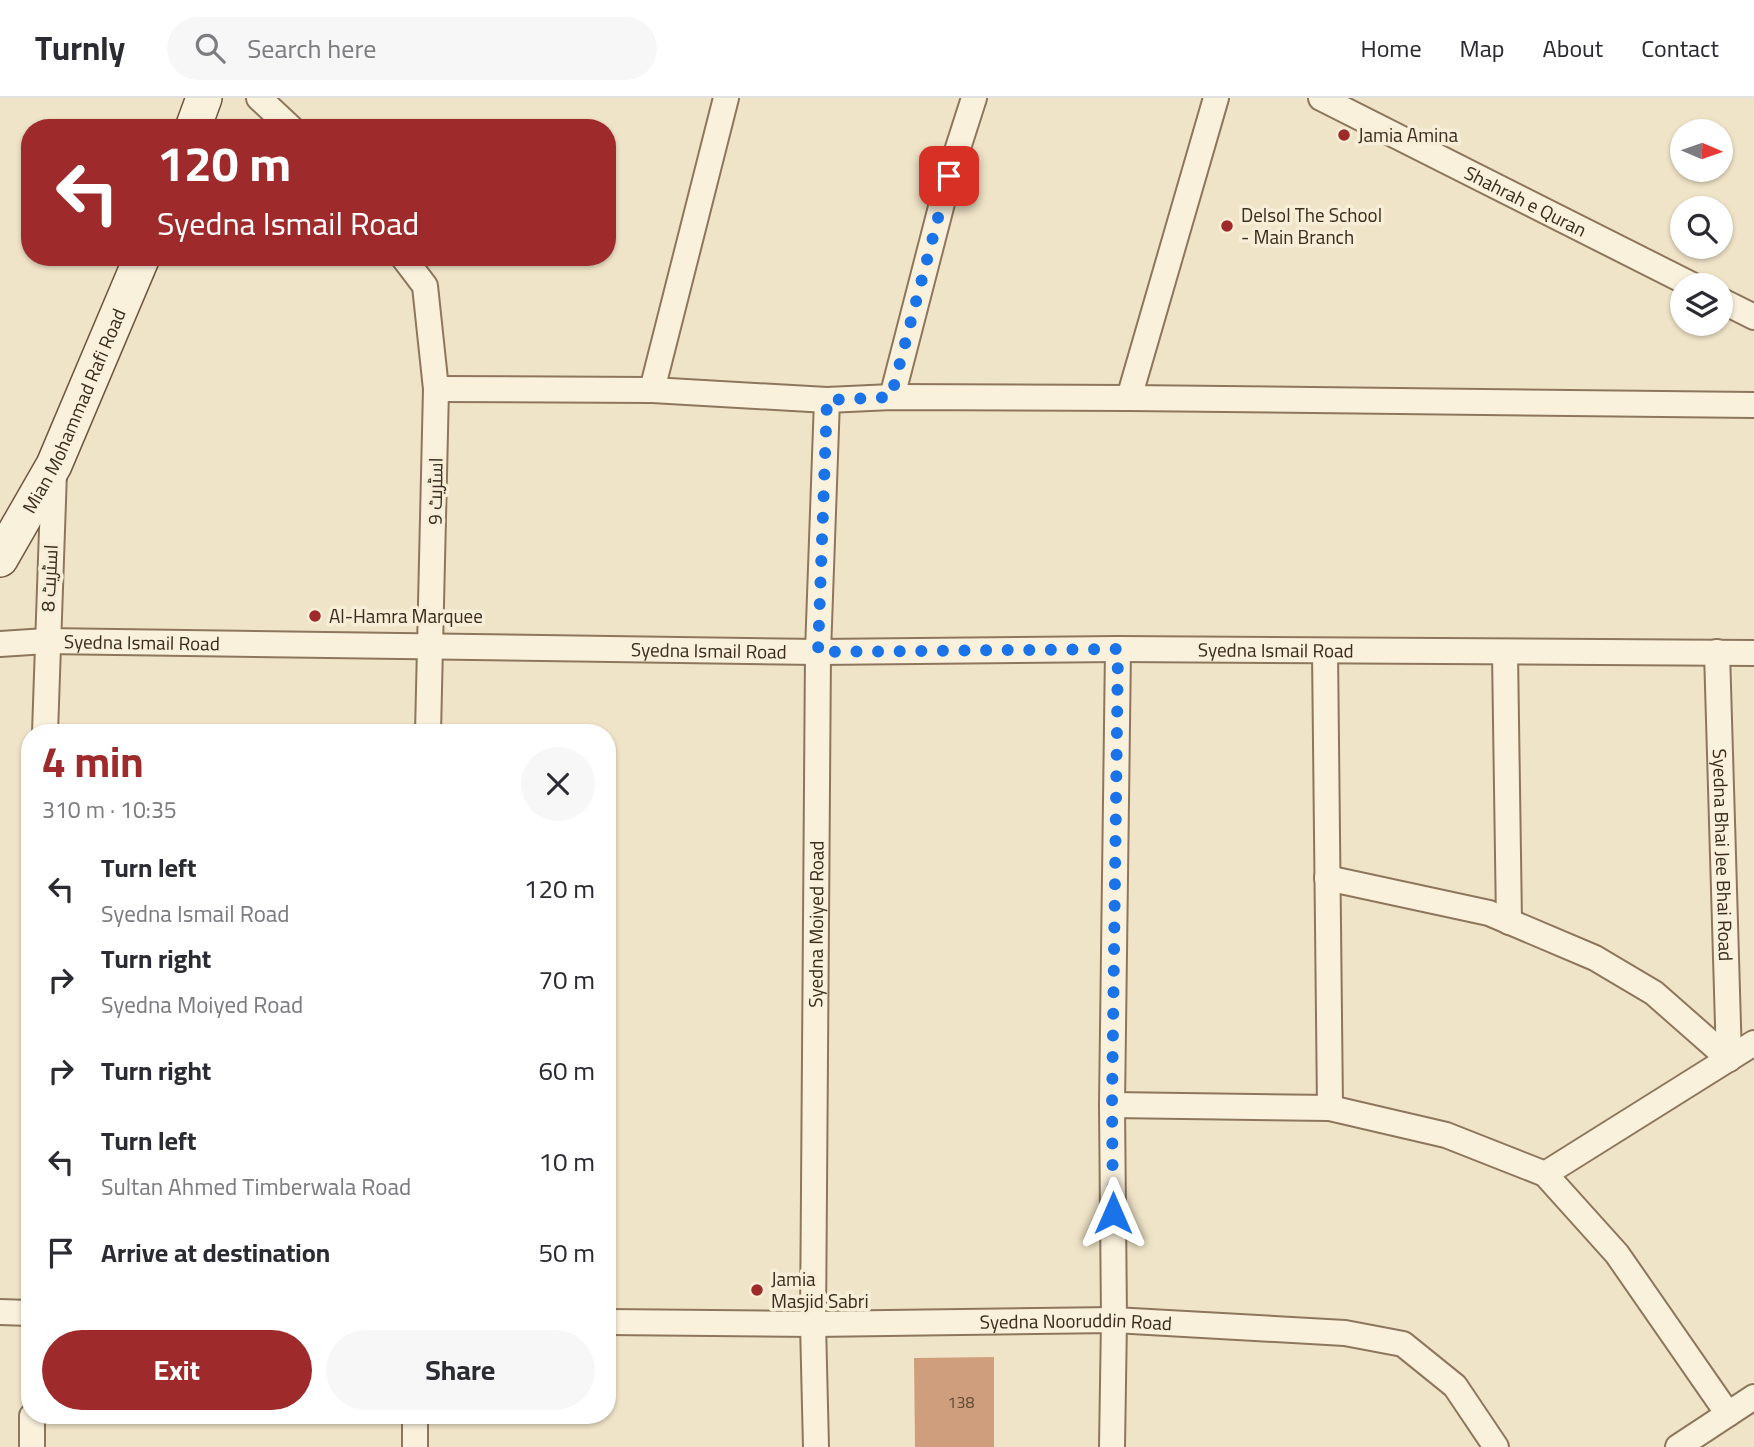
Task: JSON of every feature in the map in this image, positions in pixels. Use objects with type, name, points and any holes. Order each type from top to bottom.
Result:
[{"type":"street","points":[[196,119],[204,98]]},
{"type":"street","points":[[259,98],[281,119]]},
{"type":"street","points":[[891,397],[949,176],[974,98]]},
{"type":"street","points":[[1129,398],[1216,98]]},
{"type":"street","name":"Shahrah e Quran","points":[[1321,98],[1670,274]]},
{"type":"street","points":[[652,390],[720,100]]},
{"type":"street","name":"Mian Mohammad Rafi Road","points":[[0,559],[54,465],[138,266]]},
{"type":"street","name":"اسٹریٹ 9","points":[[410,266],[425,286],[436,389],[428,724]]},
{"type":"street","points":[[1733,306],[1754,317]]},
{"type":"street","points":[[436,389],[652,390],[827,400],[891,397],[1129,398],[1754,405]]},
{"type":"street","name":"Syedna Moiyed Road","points":[[816,1447],[813,1324],[818,652],[827,400]]},
{"type":"street","name":"اسٹریٹ 8","points":[[44,724],[54,465]]},
{"type":"street","name":"Syedna Ismail Road","points":[[0,644],[46,642],[818,652],[1118,649],[1754,653]]},
{"type":"street","points":[[1112,1447],[1112,1105],[1118,649]]},
{"type":"street","points":[[1325,650],[1330,1108]]},
{"type":"street","name":"Syedna Bhai Jee Bhai Road","points":[[1717,652],[1729,1059]]},
{"type":"street","points":[[1505,653],[1509,922]]},
{"type":"street","points":[[1327,877],[1489,913],[1595,958],[1654,993],[1729,1059]]},
{"type":"street","points":[[1545,1174],[1754,1044]]},
{"type":"street","points":[[1112,1105],[1330,1108],[1446,1135],[1545,1174],[1617,1254],[1728,1414]]},
{"type":"street","points":[[0,1312],[21,1313]]},
{"type":"street","name":"Syedna Nooruddin Road","points":[[616,1322],[813,1324],[1114,1320],[1345,1333],[1402,1344],[1455,1386],[1496,1447]]},
{"type":"street","points":[[1678,1447],[1754,1397]]},
{"type":"street","points":[[32,1424],[32,1447]]},
{"type":"street","points":[[415,1424],[415,1447]]},
{"type":"building","points":[[994,1357],[994,1447],[915,1447],[914,1358]]},
{"type":"place","name":"Jamia Amina","points":[[1344,135]]},
{"type":"place","name":"Delsol The School - Main Branch","points":[[1227,226]]},
{"type":"place","name":"Al-Hamra Marquee","points":[[315,616]]},
{"type":"place","name":"Jamia Masjid Sabri","points":[[757,1290]]},
{"type":"route","points":[[949,176],[891,397],[827,400],[818,652],[1118,649],[1113,1213]]}]
